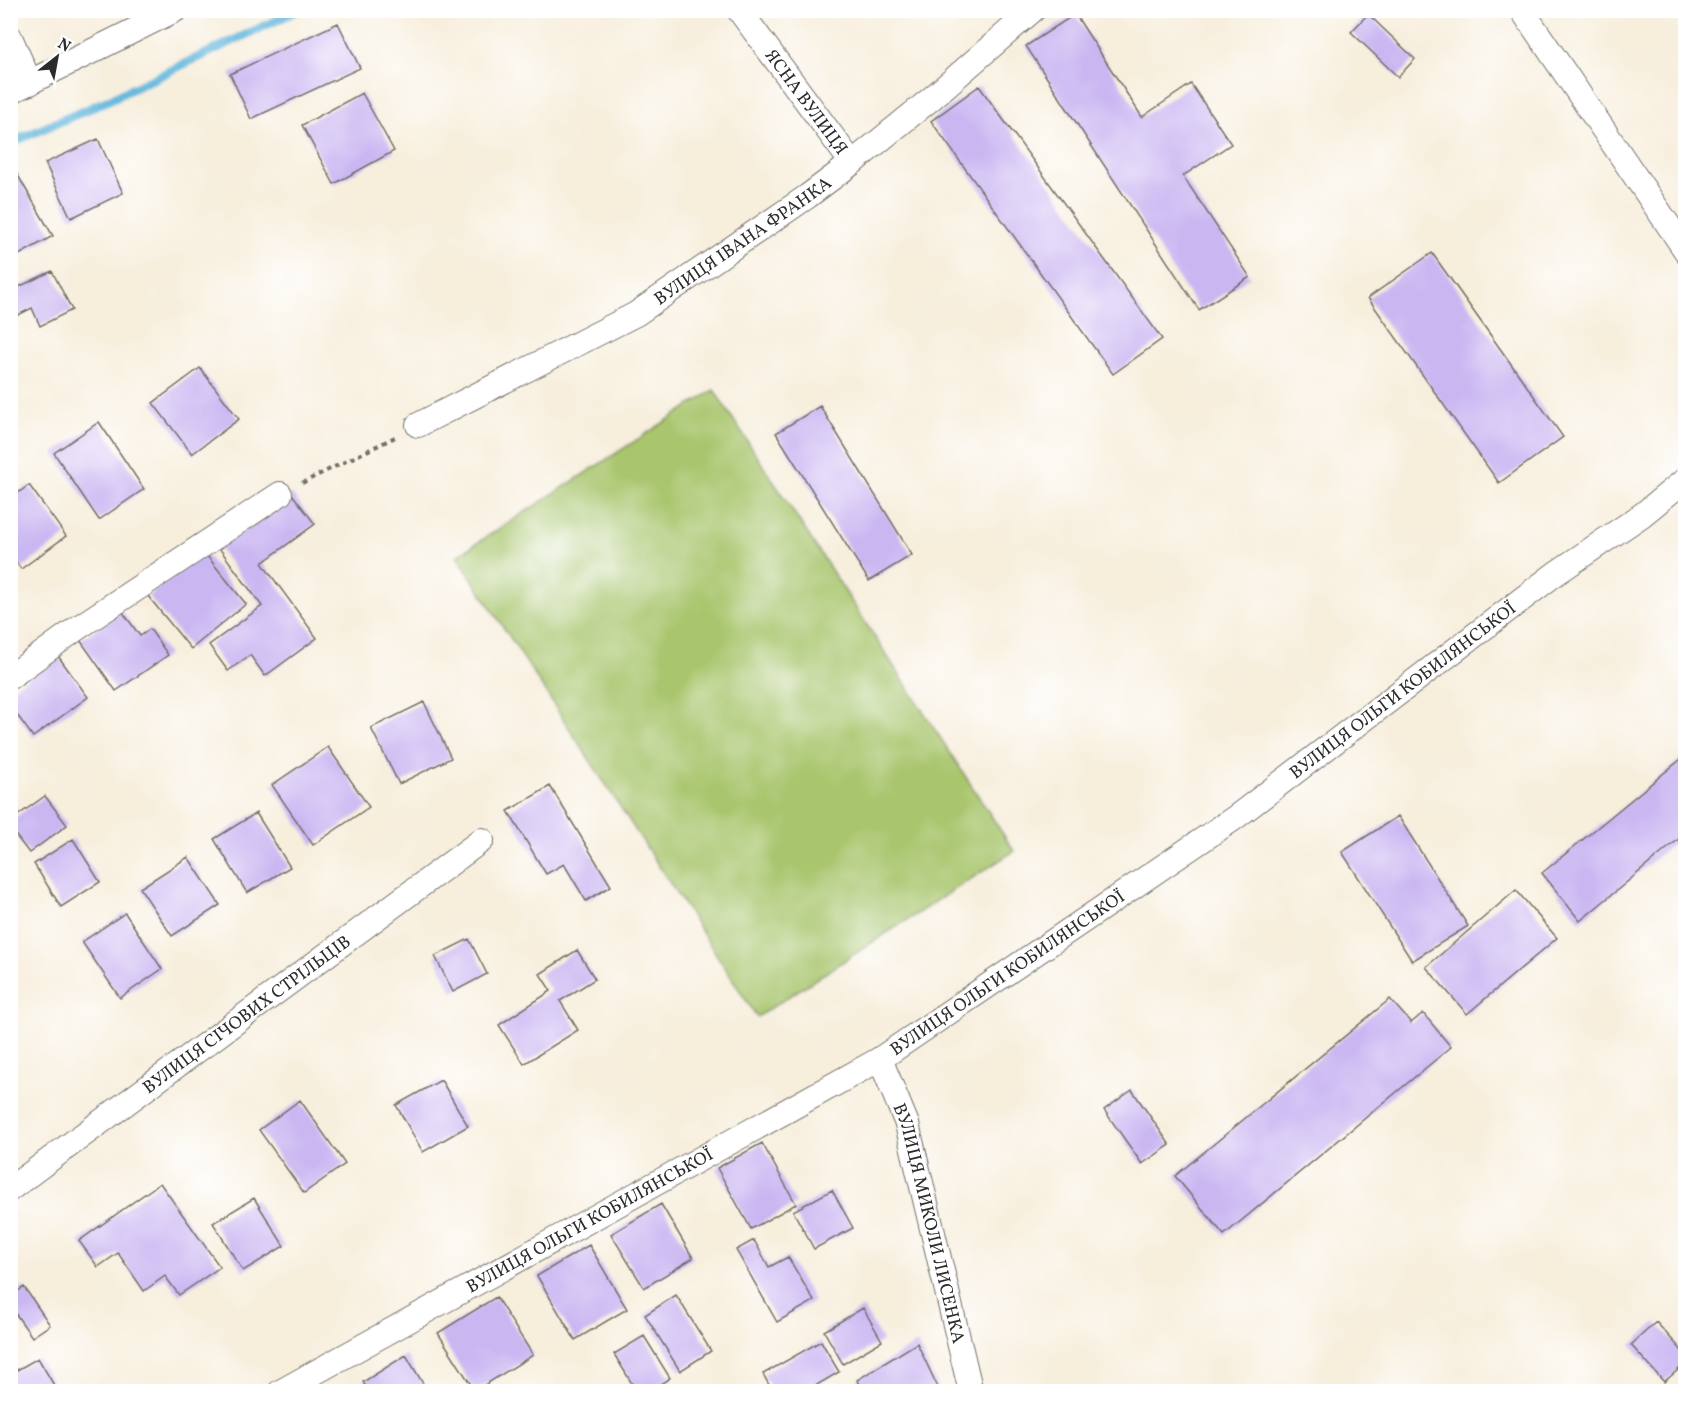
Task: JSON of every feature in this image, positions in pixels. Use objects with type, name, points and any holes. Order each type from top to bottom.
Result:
[{"type":"street","points":[[10,37],[20,87],[175,10]]},
{"type":"street","name":"ЯСНА ВУЛИЦЯ","points":[[739,10],[852,163]]},
{"type":"street","name":"ВУЛИЦЯ ІВАНА ФРАНКА","points":[[418,425],[636,314],[808,196],[852,163],[932,98],[1033,10]]},
{"type":"street","points":[[1522,10],[1686,251]]},
{"type":"street","name":"ВУЛИЦЯ ОЛЬГИ КОБИЛЯНСЬКОЇ","points":[[280,1392],[880,1059],[1236,817],[1545,581],[1642,515],[1686,479]]},
{"type":"street","points":[[10,676],[76,629],[280,494]]},
{"type":"street","name":"ВУЛИЦЯ СІЧОВИХ СТРІЛЬЦІВ","points":[[10,1190],[482,840]]},
{"type":"street","name":"ВУЛИЦЯ МИКОЛИ ЛИСЕНКА","points":[[880,1059],[907,1124],[971,1392]]},
{"type":"path","points":[[280,494],[418,425]]},
{"type":"green space","points":[[714,390],[1014,851],[757,1017],[457,556]]},
{"type":"building","points":[[1075,14],[1142,117],[1191,84],[1231,144],[1183,176],[1250,277],[1199,310],[1026,46]]},
{"type":"building","points":[[1368,14],[1415,59],[1398,77],[1351,32]]},
{"type":"building","points":[[338,23],[360,68],[251,119],[230,74]]},
{"type":"building","points":[[979,86],[1162,339],[1113,374],[931,121]]},
{"type":"building","points":[[362,93],[394,151],[334,184],[302,125]]},
{"type":"building","points":[[98,139],[123,193],[71,218],[45,163]]},
{"type":"building","points":[[13,167],[53,236],[10,260],[10,168]]},
{"type":"building","points":[[1432,253],[1563,437],[1499,483],[1368,298]]},
{"type":"building","points":[[52,271],[72,310],[40,326],[32,308],[14,317],[10,311],[10,291]]},
{"type":"building","points":[[200,368],[239,419],[192,454],[153,403]]},
{"type":"building","points":[[820,406],[912,555],[869,581],[776,433]]},
{"type":"building","points":[[99,422],[144,489],[99,520],[54,453]]},
{"type":"building","points":[[29,485],[66,536],[21,569],[10,554],[10,499]]},
{"type":"building","points":[[292,494],[315,524],[262,563],[317,638],[265,676],[250,655],[228,671],[209,645],[262,606],[219,548]]},
{"type":"building","points":[[203,551],[246,604],[191,649],[148,596]]},
{"type":"building","points":[[122,611],[140,636],[150,629],[168,655],[116,691],[80,640]]},
{"type":"building","points":[[58,656],[88,697],[33,737],[10,705],[10,690]]},
{"type":"building","points":[[424,702],[451,758],[399,784],[371,728]]},
{"type":"building","points":[[328,747],[369,807],[313,845],[272,785]]},
{"type":"building","points":[[1686,755],[1686,833],[1580,921],[1542,873]]},
{"type":"building","points":[[550,786],[611,886],[586,901],[564,864],[546,874],[508,811]]},
{"type":"building","points":[[45,796],[67,825],[29,853],[10,828],[10,821]]},
{"type":"building","points":[[256,813],[290,867],[247,893],[214,839]]},
{"type":"building","points":[[1398,816],[1468,926],[1412,961],[1342,852]]},
{"type":"building","points":[[73,839],[100,882],[61,907],[34,864]]},
{"type":"building","points":[[188,857],[220,905],[172,936],[140,888]]},
{"type":"building","points":[[1516,890],[1557,938],[1467,1014],[1426,967]]},
{"type":"building","points":[[125,913],[162,969],[120,998],[82,942]]},
{"type":"building","points":[[469,939],[487,974],[453,992],[435,956]]},
{"type":"building","points":[[577,950],[595,979],[560,1001],[578,1030],[524,1064],[499,1025],[551,991],[540,974]]},
{"type":"building","points":[[1390,999],[1411,1023],[1423,1013],[1451,1047],[1224,1235],[1175,1176]]},
{"type":"building","points":[[441,1080],[468,1126],[423,1152],[396,1105]]},
{"type":"building","points":[[1132,1090],[1170,1145],[1142,1164],[1104,1110]]},
{"type":"building","points":[[300,1100],[345,1164],[304,1193],[259,1130]]},
{"type":"building","points":[[762,1143],[796,1204],[751,1229],[717,1168]]},
{"type":"building","points":[[160,1183],[220,1267],[179,1295],[165,1276],[144,1291],[118,1253],[98,1267],[79,1241]]},
{"type":"building","points":[[832,1190],[853,1228],[814,1249],[793,1211]]},
{"type":"building","points":[[254,1198],[284,1246],[243,1271],[213,1223]]},
{"type":"building","points":[[661,1204],[693,1258],[644,1288],[611,1234]]},
{"type":"building","points":[[754,1240],[769,1267],[788,1257],[814,1301],[777,1322],[736,1250]]},
{"type":"building","points":[[589,1245],[627,1309],[575,1340],[537,1276]]},
{"type":"building","points":[[24,1287],[50,1325],[32,1337],[10,1306],[10,1297]]},
{"type":"building","points":[[676,1295],[711,1351],[680,1371],[645,1315]]},
{"type":"building","points":[[496,1297],[533,1355],[475,1391],[438,1333]]},
{"type":"building","points":[[863,1308],[882,1341],[843,1364],[824,1331]]},
{"type":"building","points":[[1656,1322],[1686,1355],[1686,1363],[1664,1382],[1631,1345]]},
{"type":"building","points":[[644,1336],[670,1378],[648,1392],[637,1392],[614,1354]]},
{"type":"building","points":[[821,1341],[839,1372],[805,1392],[773,1392],[763,1374]]},
{"type":"building","points":[[917,1343],[940,1392],[862,1392],[857,1380]]},
{"type":"building","points":[[406,1355],[428,1392],[369,1392],[363,1382]]},
{"type":"building","points":[[38,1358],[58,1392],[10,1392],[10,1374]]},
{"type":"waterway","points":[[10,143],[102,103],[298,10]]}]
